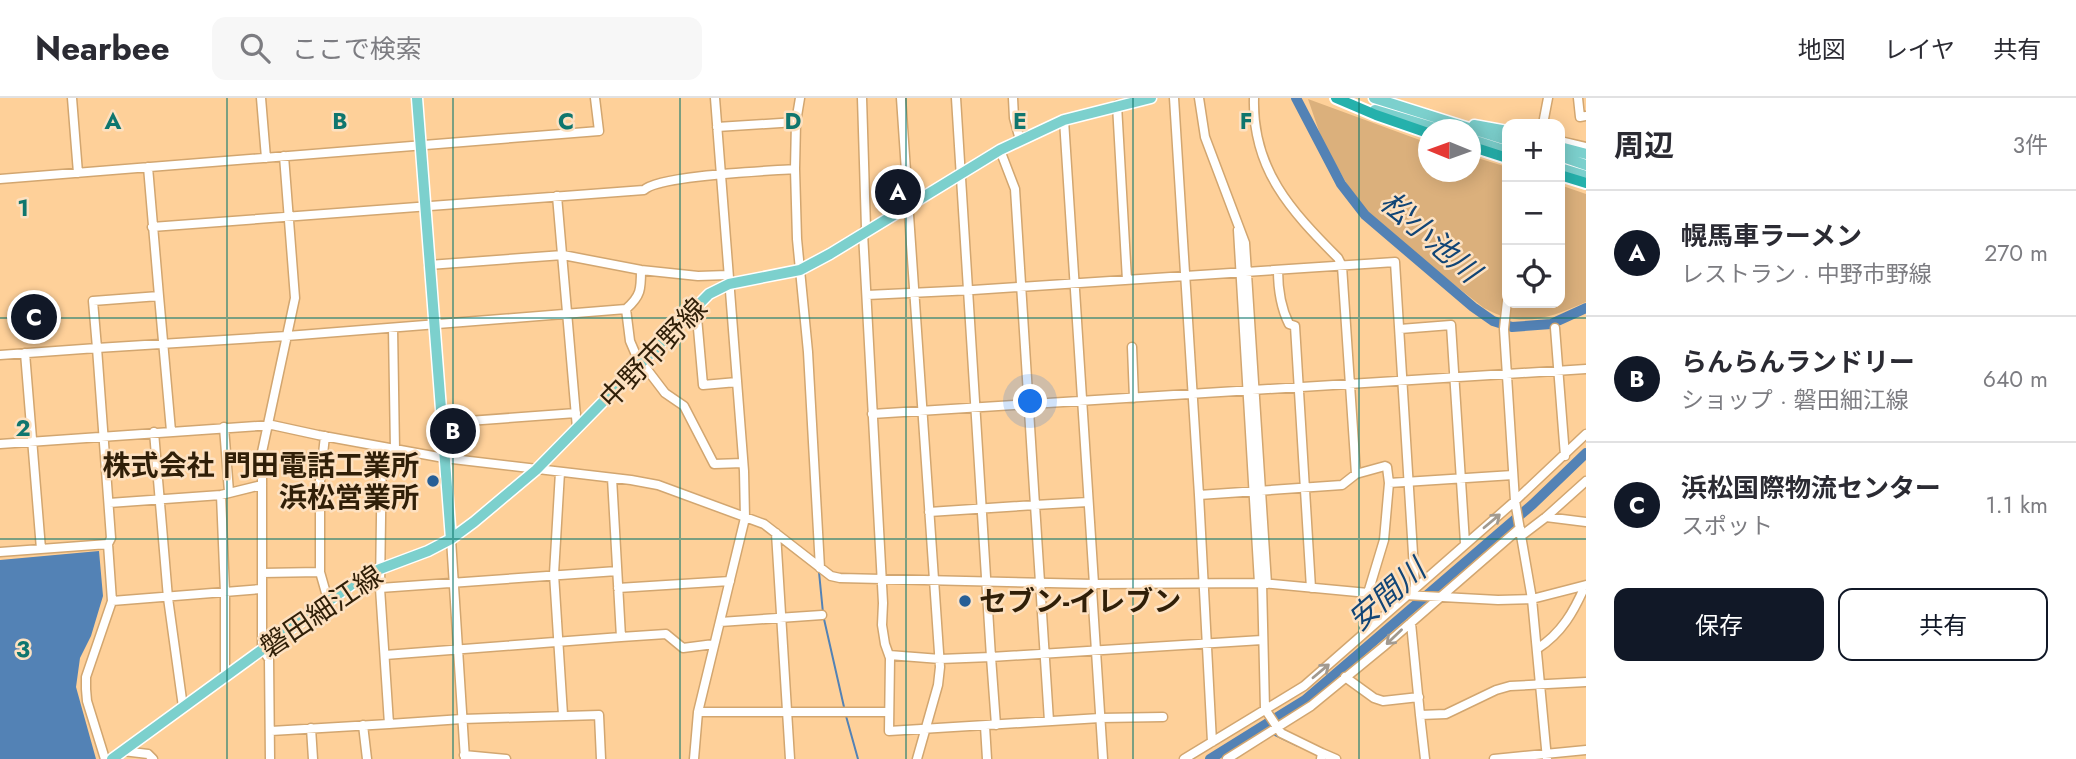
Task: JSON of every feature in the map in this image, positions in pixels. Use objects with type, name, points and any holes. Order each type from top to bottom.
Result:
[{"type":"highway","points":[[1336,98],[1418,129]]},
{"type":"highway","points":[[1481,149],[1502,156]]},
{"type":"highway","points":[[1565,177],[1586,183]]},
{"type":"main road","points":[[417,98],[451,539]]},
{"type":"main road","name":"中野市野線","points":[[451,539],[536,470],[696,306],[728,279],[800,270],[1020,140],[1064,120],[1151,98]]},
{"type":"main road","points":[[1336,98],[1418,123]]},
{"type":"main road","points":[[1374,98],[1502,138]]},
{"type":"main road","points":[[1432,117],[1502,130]]},
{"type":"main road","points":[[1481,142],[1502,149]]},
{"type":"main road","points":[[1565,148],[1586,154]]},
{"type":"main road","points":[[1565,158],[1586,165]]},
{"type":"main road","points":[[1565,170],[1586,176]]},
{"type":"main road","name":"磐田細江線","points":[[112,759],[328,600],[380,569],[428,551],[451,539]]},
{"type":"street","points":[[72,98],[78,173]]},
{"type":"street","points":[[261,98],[266,158]]},
{"type":"street","points":[[0,179],[599,131],[595,98]]},
{"type":"street","points":[[694,759],[698,712],[745,518],[744,463],[715,98]]},
{"type":"street","points":[[800,98],[794,169],[820,568]]},
{"type":"street","points":[[862,98],[866,228],[863,233],[882,625],[888,655],[889,731],[927,731],[931,728],[1100,718],[1163,717]]},
{"type":"street","points":[[901,98],[940,659],[938,685],[917,759]]},
{"type":"street","points":[[957,98],[996,725]]},
{"type":"street","points":[[1013,98],[1014,118],[1020,140]]},
{"type":"street","points":[[1174,98],[1205,584],[1212,742]]},
{"type":"street","points":[[1199,98],[1205,137],[1245,243],[1244,272],[1263,583],[1265,710],[1273,730],[1322,756],[1336,759]]},
{"type":"street","points":[[1254,98],[1258,141],[1278,191],[1338,258],[1342,266],[1356,474]]},
{"type":"street","points":[[1544,119],[1548,98]]},
{"type":"street","points":[[1577,98],[1580,117],[1586,116]]},
{"type":"street","points":[[1117,105],[1127,280]]},
{"type":"street","points":[[1064,120],[1094,583],[1092,589],[1102,759]]},
{"type":"street","points":[[717,127],[796,122]]},
{"type":"street","points":[[1565,142],[1586,147]]},
{"type":"street","points":[[1000,150],[1016,189],[1049,721]]},
{"type":"street","points":[[270,759],[269,659],[262,649],[262,452],[295,299],[284,156]]},
{"type":"street","points":[[148,167],[171,431]]},
{"type":"street","points":[[152,227],[644,190],[648,186],[669,181],[794,169]]},
{"type":"street","points":[[557,196],[577,428]]},
{"type":"street","points":[[429,265],[563,255],[641,270],[728,279]]},
{"type":"street","points":[[867,295],[1395,262],[1415,586]]},
{"type":"street","points":[[0,355],[626,309],[636,301],[641,284],[641,270]]},
{"type":"street","points":[[1278,270],[1278,294],[1286,319],[1289,324],[1295,326],[1311,588]]},
{"type":"street","points":[[105,759],[86,697],[86,677],[112,601],[108,544],[111,538],[109,503],[93,301],[159,296]]},
{"type":"street","points":[[696,306],[703,385],[737,382]]},
{"type":"street","points":[[1506,308],[1504,329],[1515,501],[1532,599],[1546,756]]},
{"type":"street","points":[[626,309],[629,341],[665,393],[684,406],[714,464],[718,466],[744,463]]},
{"type":"street","points":[[1400,329],[1451,325],[1465,543]]},
{"type":"street","points":[[393,328],[395,450]]},
{"type":"street","points":[[1555,328],[1564,456]]},
{"type":"street","points":[[1132,347],[1134,398]]},
{"type":"street","points":[[25,353],[41,549]]},
{"type":"street","points":[[872,414],[1586,369]]},
{"type":"street","points":[[441,423],[576,413]]},
{"type":"street","points":[[0,444],[267,424],[443,458],[658,485],[764,524],[831,576],[840,578],[1040,583],[1263,583],[1368,593],[1498,600],[1532,599],[1586,585]]},
{"type":"street","points":[[224,427],[225,676]]},
{"type":"street","points":[[154,432],[168,598],[183,707]]},
{"type":"street","points":[[1184,759],[1304,686],[1515,501],[1586,434]]},
{"type":"street","points":[[325,436],[320,481],[320,572],[328,600]]},
{"type":"street","points":[[382,448],[380,588],[389,724]]},
{"type":"street","points":[[1199,495],[1342,485],[1356,474],[1387,467],[1389,483],[1384,540],[1368,593]]},
{"type":"street","points":[[560,472],[554,574],[563,715]]},
{"type":"street","points":[[1389,483],[1513,475]]},
{"type":"street","points":[[612,478],[621,637]]},
{"type":"street","points":[[1227,759],[1273,730],[1345,677],[1520,530],[1546,517],[1586,481]]},
{"type":"street","points":[[109,503],[225,494],[262,485]]},
{"type":"street","points":[[929,512],[1088,502]]},
{"type":"street","points":[[1546,517],[1586,523]]},
{"type":"street","points":[[776,533],[790,759]]},
{"type":"street","points":[[451,539],[464,757],[506,759]]},
{"type":"street","points":[[0,552],[108,544]]},
{"type":"street","points":[[380,588],[617,571]]},
{"type":"street","points":[[262,573],[320,572]]},
{"type":"street","points":[[618,588],[730,581]]},
{"type":"street","points":[[1537,649],[1550,641],[1564,626],[1586,585]]},
{"type":"street","points":[[112,601],[261,589]]},
{"type":"street","points":[[720,622],[822,615]]},
{"type":"street","points":[[1411,623],[1425,759]]},
{"type":"street","points":[[385,654],[666,634],[683,648],[714,644]]},
{"type":"street","points":[[888,655],[940,659],[991,657],[1262,640]]},
{"type":"street","points":[[1345,677],[1374,698],[1383,701],[1419,697]]},
{"type":"street","points":[[1420,715],[1446,714],[1510,686],[1586,682]]},
{"type":"street","points":[[698,712],[889,712]]},
{"type":"street","points":[[271,732],[462,719],[599,715],[601,759]]},
{"type":"street","points":[[363,725],[366,759]]},
{"type":"street","points":[[985,726],[987,759]]},
{"type":"street","points":[[311,728],[313,759]]},
{"type":"street","points":[[1493,759],[1546,756],[1586,750]]},
{"type":"street","points":[[123,751],[148,754],[153,759]]},
{"type":"shaded area","points":[[1308,99],[1418,139],[1418,182],[1481,182],[1481,159],[1502,165],[1502,308],[1565,308],[1565,187],[1586,194],[1586,302],[1560,313],[1523,320],[1484,308],[1393,237],[1371,216],[1352,193],[1322,140]]},
{"type":"water","points":[[99,551],[103,596],[91,636],[80,658],[76,687],[96,759],[0,759],[0,560]]},
{"type":"waterway","name":"松小池川","points":[[1296,98],[1341,184],[1365,215],[1473,307],[1493,321],[1512,327],[1551,324],[1586,308]]},
{"type":"waterway","name":"安間川","points":[[1210,759],[1305,700],[1533,504],[1586,453]]},
{"type":"waterway","points":[[819,572],[823,613]]},
{"type":"waterway","points":[[824,619],[844,707]]},
{"type":"waterway","points":[[846,716],[858,759]]},
{"type":"waterway","points":[[1273,734],[1298,746]]},
{"type":"place","name":"幌馬車ラーメン","points":[[898,192]]},
{"type":"place","name":"浜松国際物流センター","points":[[34,317]]},
{"type":"place","name":"らんらんランドリー","points":[[453,431]]},
{"type":"place","name":"株式会社 門田電話工業所 浜松営業所","points":[[433,481]]},
{"type":"place","name":"セブン-イレブン","points":[[965,601]]}]
